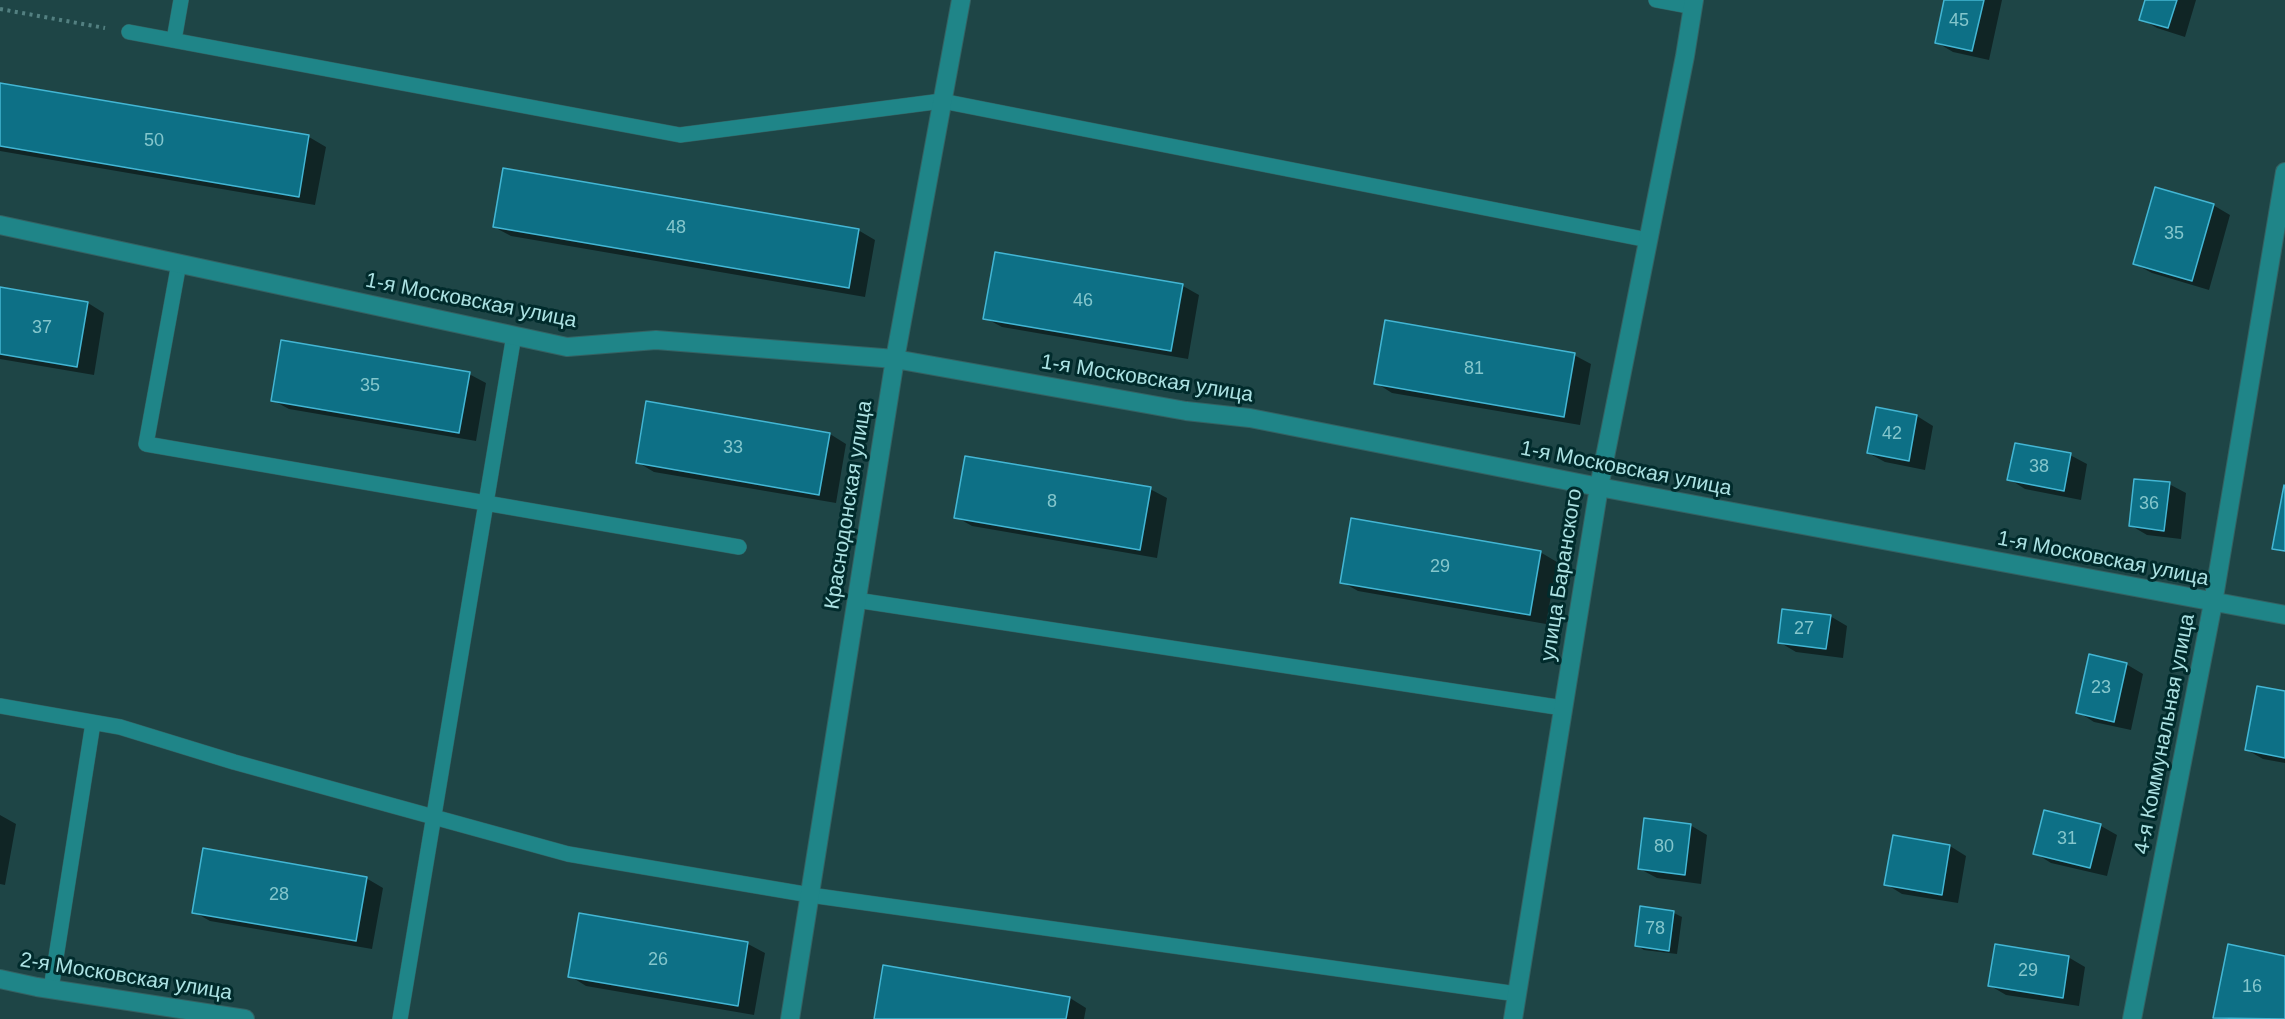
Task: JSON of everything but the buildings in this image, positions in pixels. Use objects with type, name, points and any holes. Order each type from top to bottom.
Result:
[{"type":"street","name":"Краснодонская улица","points":[[790,1019],[895,359],[961,0]]},
{"type":"street","name":"улица Баранского","points":[[1513,1019],[1599,487],[1694,3]]},
{"type":"street","name":"4-я Коммунальная улица","points":[[2132,1019],[2213,603],[2285,172]]},
{"type":"street","name":"1-я Московская улица","points":[[0,225],[567,346],[656,340],[895,359],[1186,411],[1250,418],[1599,487],[2285,615]]},
{"type":"street","name":"2-я Московская улица","points":[[0,979],[245,1019]]},
{"type":"lane","points":[[174,40],[181,0]]},
{"type":"lane","points":[[1656,0],[1694,3]]},
{"type":"lane","points":[[129,32],[680,135],[942,101],[1648,240]]},
{"type":"lane","points":[[179,264],[146,444],[739,547]]},
{"type":"lane","points":[[400,1019],[514,336]]},
{"type":"lane","points":[[856,600],[1563,708]]},
{"type":"lane","points":[[0,706],[120,727],[234,762],[568,854],[810,895],[1517,994]]},
{"type":"lane","points":[[51,989],[93,723]]},
{"type":"path","points":[[0,9],[129,32]]}]
